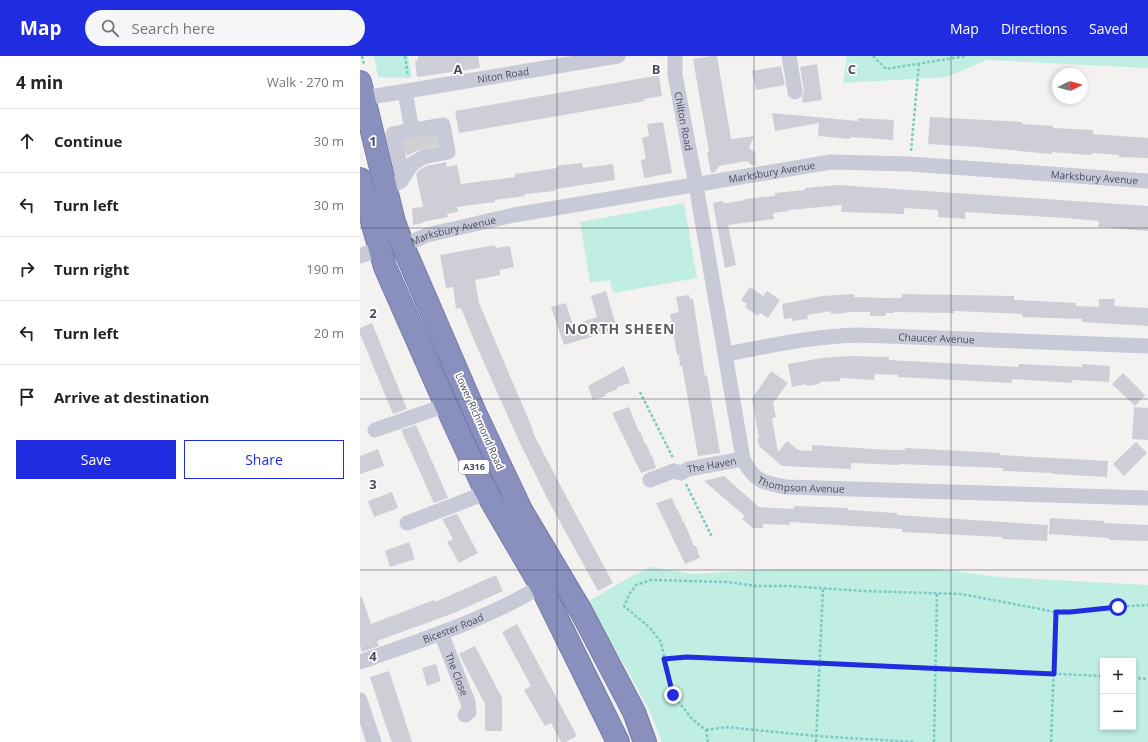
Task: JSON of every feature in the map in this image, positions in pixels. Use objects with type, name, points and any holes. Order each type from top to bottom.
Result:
[{"type":"highway","name":"Lower Richmond Road","points":[[362,90],[395,183],[394,222],[475,413],[521,510],[591,631],[634,712],[645,742]]},
{"type":"highway","name":"A316","points":[[360,179],[370,252],[385,267],[444,403],[485,490],[541,586],[618,742]]},
{"type":"street","name":"Niton Road","points":[[362,90],[408,91],[618,56]]},
{"type":"street","name":"Chilton Road","points":[[675,56],[675,75],[696,185]]},
{"type":"street","points":[[789,56],[795,92]]},
{"type":"street","points":[[408,91],[418,132]]},
{"type":"street","points":[[443,125],[448,152],[423,156],[395,183],[393,134],[418,132],[443,125]]},
{"type":"street","name":"Marksbury Avenue","points":[[403,246],[427,235],[514,215],[831,162],[909,164],[1148,181]]},
{"type":"street","name":"Thompson Avenue","points":[[696,185],[743,459],[749,471],[766,484],[786,487],[1148,498]]},
{"type":"street","name":"Chaucer Avenue","points":[[726,354],[814,338],[858,335],[1148,346]]},
{"type":"street","points":[[375,430],[435,408],[444,403]]},
{"type":"street","name":"The Haven","points":[[650,480],[674,471],[681,473],[688,469],[743,459]]},
{"type":"street","points":[[407,523],[475,497],[485,490]]},
{"type":"street","name":"Bicester Road","points":[[360,662],[441,633],[500,608],[541,586]]},
{"type":"street","name":"The Close","points":[[441,633],[468,702],[469,712],[465,715]]},
{"type":"street","points":[[360,700],[374,742]]},
{"type":"path","points":[[405,56],[408,91]]},
{"type":"path","points":[[873,56],[886,69],[966,56]]},
{"type":"path","points":[[909,164],[919,64]]},
{"type":"path","points":[[708,742],[706,730],[693,720],[673,695],[661,642],[650,628],[624,606],[630,593],[636,585],[651,580],[671,580],[727,582],[757,586],[788,586],[961,594],[1056,612],[1148,605]]},
{"type":"path","points":[[816,742],[823,588]]},
{"type":"path","points":[[934,742],[937,594]]},
{"type":"path","points":[[1051,742],[1056,612]]},
{"type":"path","points":[[664,659],[687,657],[1100,676]]},
{"type":"path","points":[[1136,678],[1148,678]]},
{"type":"path","points":[[706,730],[727,727],[816,736],[915,742]]},
{"type":"green space","points":[[374,56],[408,56],[412,78],[378,77]]},
{"type":"green space","points":[[847,56],[1148,56],[1148,68],[987,60],[947,77],[843,83]]},
{"type":"green space","points":[[684,203],[697,278],[613,293],[610,280],[590,283],[580,222]]},
{"type":"green space","points":[[651,567],[693,574],[773,569],[938,569],[998,577],[1148,585],[1148,742],[662,742],[649,710],[587,602],[632,576]]},
{"type":"building","points":[[418,56],[478,56],[480,68],[417,77],[415,61],[418,60]]},
{"type":"building","points":[[717,56],[731,139],[754,136],[749,148],[755,152],[756,165],[753,166],[747,161],[719,166],[715,172],[711,173],[707,153],[709,151],[693,59]]},
{"type":"building","points":[[817,64],[822,100],[803,103],[802,97],[804,91],[800,67]]},
{"type":"building","points":[[781,66],[785,85],[756,90],[752,71]]},
{"type":"building","points":[[659,76],[662,96],[644,99],[645,101],[459,133],[455,111]]},
{"type":"building","points":[[772,113],[858,121],[858,118],[894,120],[893,140],[850,137],[850,139],[818,136],[819,123],[775,131]]},
{"type":"building","points":[[930,117],[1022,122],[1022,124],[1053,126],[1053,128],[1093,130],[1093,134],[1148,138],[1148,158],[1119,157],[1119,155],[1092,153],[1091,155],[1052,152],[1052,154],[928,144]]},
{"type":"building","points":[[663,122],[672,173],[644,178],[641,160],[646,159],[642,138],[649,136],[647,124]]},
{"type":"building","points":[[436,135],[438,145],[421,148],[407,156],[404,141]]},
{"type":"building","points":[[446,162],[447,167],[457,165],[461,184],[515,177],[515,174],[557,168],[556,166],[582,163],[583,168],[613,164],[615,180],[555,189],[555,191],[525,194],[525,196],[495,200],[495,202],[457,207],[458,212],[447,214],[448,217],[413,225],[412,208],[423,207],[416,174],[426,166]]},
{"type":"building","points":[[837,185],[1148,206],[1148,231],[1098,227],[1099,221],[1066,218],[965,212],[965,219],[938,217],[938,210],[904,208],[904,214],[841,212],[842,205],[789,210],[773,213],[774,219],[728,225],[736,265],[725,268],[713,203],[723,201],[723,203],[727,203],[745,199],[775,196],[775,193],[805,190],[805,188]]},
{"type":"building","points":[[495,245],[496,248],[510,246],[514,267],[500,270],[500,275],[475,280],[479,303],[533,430],[532,431],[613,583],[598,591],[548,500],[519,441],[461,308],[456,309],[453,287],[446,288],[440,255]]},
{"type":"building","points":[[750,287],[763,296],[767,291],[780,300],[768,318],[760,313],[758,316],[745,307],[747,304],[741,300]]},
{"type":"building","points":[[606,291],[617,329],[564,345],[551,307],[566,303],[573,325],[597,317],[591,296]]},
{"type":"building","points":[[854,294],[854,297],[885,298],[902,298],[902,294],[1014,296],[1014,300],[1076,303],[1076,306],[1099,307],[1099,299],[1115,299],[1114,306],[1148,308],[1148,326],[1082,322],[1082,319],[1022,317],[1022,314],[954,311],[954,313],[894,312],[886,313],[886,316],[870,316],[870,312],[846,312],[847,313],[831,314],[831,311],[807,315],[808,319],[792,321],[792,318],[784,319],[782,304],[822,296]]},
{"type":"building","points":[[689,295],[690,299],[693,299],[705,376],[707,375],[720,453],[698,456],[682,366],[680,366],[679,355],[677,355],[670,314],[679,312],[676,297]]},
{"type":"building","points":[[372,323],[407,409],[393,414],[360,334],[360,328]]},
{"type":"building","points":[[850,356],[889,357],[889,360],[1018,367],[1019,364],[1082,367],[1082,364],[1110,366],[1109,382],[1072,380],[1072,383],[1012,379],[1012,383],[898,377],[898,375],[875,374],[874,380],[840,378],[840,381],[819,382],[820,384],[806,386],[806,384],[792,387],[788,364],[822,358]]},
{"type":"building","points":[[624,366],[630,383],[617,387],[618,389],[605,394],[606,396],[593,400],[588,386]]},
{"type":"building","points":[[771,371],[788,383],[773,403],[776,417],[772,418],[778,452],[787,441],[798,450],[812,451],[812,445],[889,450],[905,450],[905,448],[1108,461],[1107,477],[1003,471],[1003,468],[899,464],[851,463],[851,469],[782,466],[760,447],[757,439],[759,438],[752,399]]},
{"type":"building","points":[[1123,373],[1145,395],[1135,406],[1112,384]]},
{"type":"building","points":[[629,407],[639,432],[640,431],[651,456],[652,455],[656,468],[641,473],[612,413]]},
{"type":"building","points":[[1134,407],[1148,408],[1148,440],[1132,439]]},
{"type":"building","points":[[416,425],[448,498],[434,503],[401,430]]},
{"type":"building","points":[[1136,442],[1147,453],[1124,476],[1113,464]]},
{"type":"building","points":[[378,449],[384,466],[360,474],[360,456]]},
{"type":"building","points":[[724,476],[759,507],[794,509],[794,506],[848,508],[848,510],[897,513],[897,515],[1048,525],[1047,541],[1002,539],[1002,537],[902,532],[902,529],[790,522],[789,525],[763,524],[763,528],[753,528],[742,519],[745,516],[704,481]]},
{"type":"building","points":[[392,492],[398,508],[374,517],[368,501]]},
{"type":"building","points":[[672,498],[694,546],[696,546],[700,558],[685,564],[656,503]]},
{"type":"building","points":[[457,514],[478,553],[459,563],[447,542],[453,539],[442,519]]},
{"type":"building","points":[[1050,518],[1148,525],[1148,541],[1109,540],[1109,538],[1049,534]]},
{"type":"building","points":[[409,542],[415,559],[390,567],[385,551]]},
{"type":"building","points":[[496,575],[503,591],[454,613],[377,641],[379,646],[362,652],[360,645],[360,597],[362,597],[371,624],[434,600],[435,602]]},
{"type":"building","points":[[517,624],[577,736],[566,742],[561,742],[551,723],[545,726],[524,690],[531,686],[502,632]]},
{"type":"building","points":[[475,646],[502,698],[502,731],[485,731],[485,704],[459,654]]},
{"type":"building","points":[[436,664],[441,681],[427,686],[422,668]]},
{"type":"building","points":[[389,671],[412,742],[392,742],[370,677]]},
{"type":"tunnel","points":[[431,132],[434,151]]},
{"type":"tunnel","points":[[419,135],[422,153]]},
{"type":"tunnel","points":[[408,137],[411,155]]},
{"type":"district","name":"NORTH SHEEN","points":[[620,329]]},
{"type":"route","points":[[673,695],[664,659],[687,657],[1054,674],[1056,612],[1118,607]]}]
